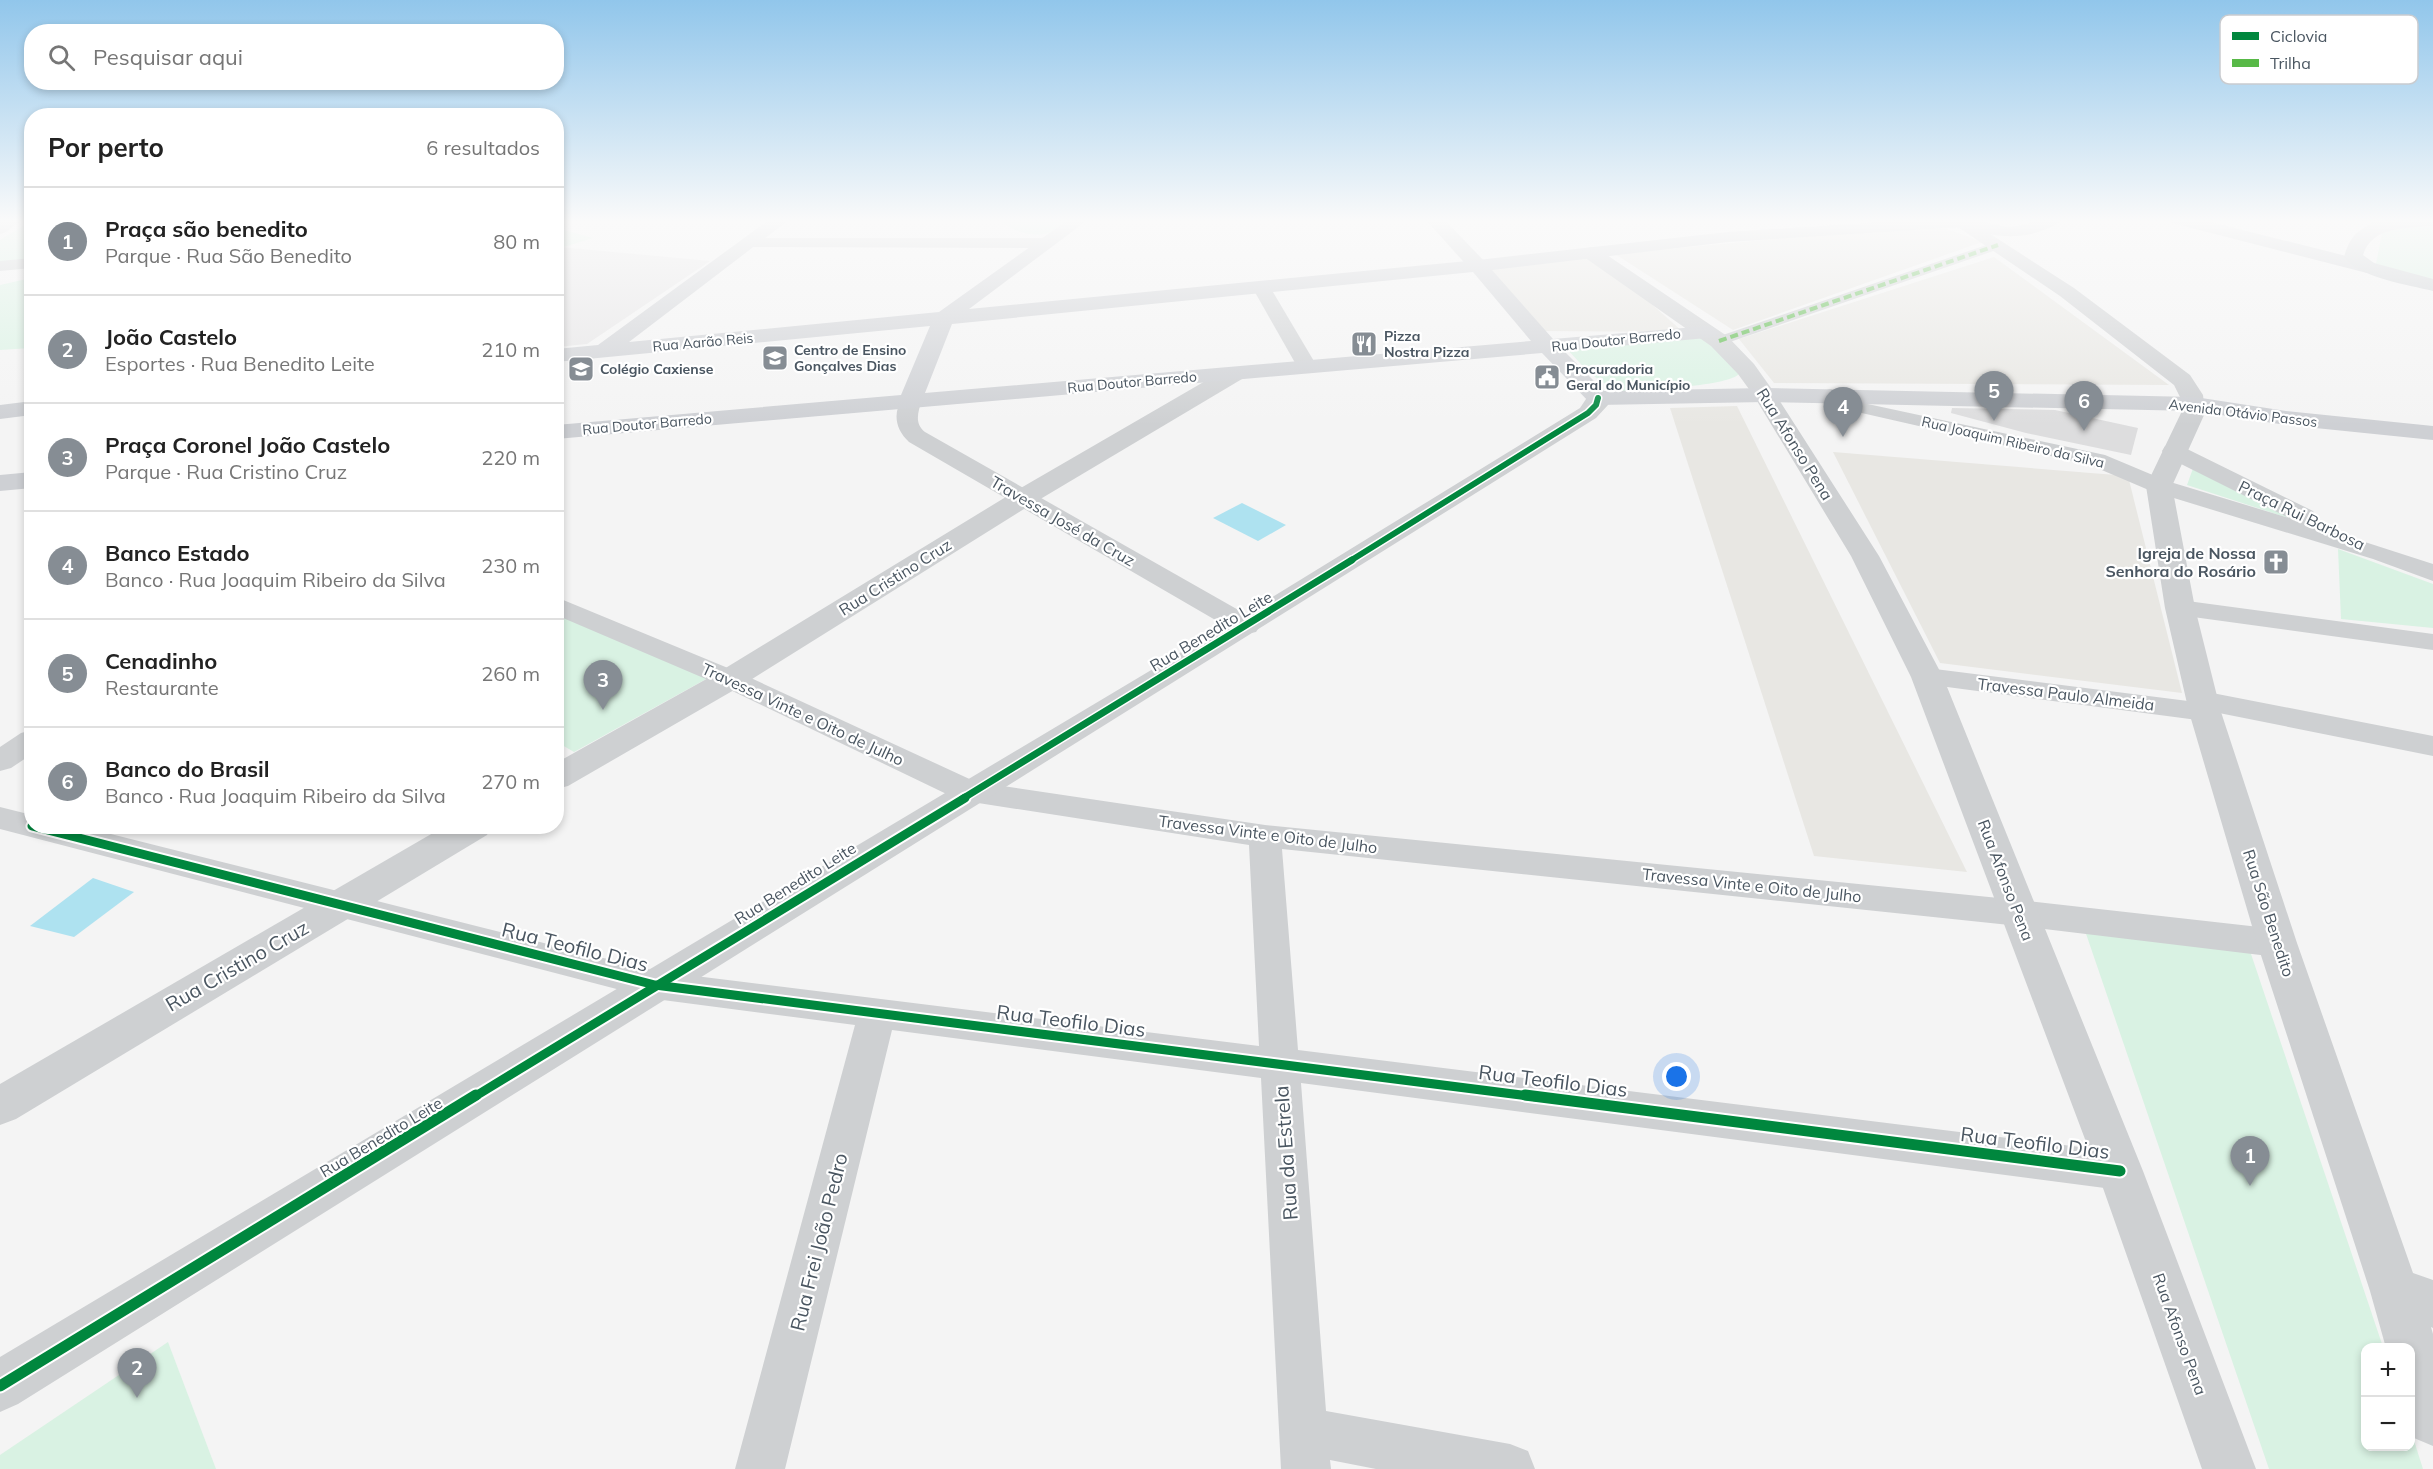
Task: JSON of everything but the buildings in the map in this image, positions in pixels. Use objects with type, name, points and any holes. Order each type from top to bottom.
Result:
[{"type":"main road","points":[[602,352],[690,288]]},
{"type":"main road","points":[[911,400],[943,319],[985,288]]},
{"type":"main road","name":"Rua Aarão Reis","points":[[564,355],[1256,288]]},
{"type":"main road","points":[[1497,288],[1548,347],[1598,398]]},
{"type":"main road","name":"Rua Doutor Barredo","points":[[564,431],[1548,347],[1713,336]]},
{"type":"main road","name":"Avenida Otávio Passos","points":[[1598,398],[1765,394],[1830,395],[2194,409],[2433,442]]},
{"type":"main road","points":[[0,412],[24,409]]},
{"type":"main road","name":"Avenida Otávio Passos","points":[[2388,434],[2433,433]]},
{"type":"main road","points":[[0,483],[24,481]]},
{"type":"street","points":[[1261,288],[1308,368]]},
{"type":"street","name":"Rua Afonso Pena","points":[[1642,288],[1713,336],[1740,362],[1765,394],[1865,556],[1926,677],[2120,1171],[2229,1469]]},
{"type":"street","points":[[1713,336],[1865,288]]},
{"type":"street","points":[[2060,288],[2182,380],[2194,409],[2159,486]]},
{"type":"street","name":"Rua Cristino Cruz","points":[[564,773],[730,679],[1023,498],[1234,374]]},
{"type":"street","name":"Rua Joaquim Ribeiro da Silva","points":[[1830,395],[1838,402],[1858,408],[2097,460],[2159,486]]},
{"type":"street","name":"Rua Benedito Leite","points":[[0,1386],[1245,626],[1588,413],[1596,405],[1598,398]]},
{"type":"street","name":"Travessa José da Cruz","points":[[911,400],[905,423],[909,431],[1245,626]]},
{"type":"street","name":"Praça Rui Barbosa","points":[[2174,451],[2382,554]]},
{"type":"street","name":"Praça Rui Barbosa","points":[[2159,486],[2382,554]]},
{"type":"street","name":"Rua São Benedito","points":[[2159,486],[2180,608],[2204,706],[2277,943],[2414,1298],[2433,1419]]},
{"type":"street","points":[[2382,554],[2433,573]]},
{"type":"street","name":"Travessa Vinte e Oito de Julho","points":[[564,608],[730,679],[970,792],[1265,836],[2019,913],[2277,943]]},
{"type":"street","points":[[2180,608],[2433,642]]},
{"type":"street","name":"Travessa Paulo Almeida","points":[[1926,677],[2204,706],[2433,746]]},
{"type":"street","points":[[0,761],[24,745]]},
{"type":"street","name":"Rua Teofilo Dias","points":[[0,818],[24,824]]},
{"type":"street","name":"Rua Teofilo Dias","points":[[63,834],[655,985],[2120,1171]]},
{"type":"street","name":"Rua Cristino Cruz","points":[[0,1106],[461,834]]},
{"type":"street","name":"Rua da Estrela","points":[[1265,836],[1305,1450]]},
{"type":"street","name":"Rua Frei João Pedro","points":[[760,1469],[877,1014]]},
{"type":"street","points":[[1305,1450],[1510,1469]]},
{"type":"shaded area","points":[[564,288],[671,288],[587,344],[564,346]]},
{"type":"shaded area","points":[[1496,288],[1633,288],[1683,332],[1539,331]]},
{"type":"shaded area","points":[[1667,288],[1853,288],[1733,330]]},
{"type":"shaded area","points":[[1899,288],[2036,288],[2169,385],[1774,383],[1739,339]]},
{"type":"shaded area","points":[[1737,406],[1967,872],[1814,856],[1670,408]]},
{"type":"shaded area","points":[[1833,452],[2128,476],[2182,693],[1940,663]]},
{"type":"green space","points":[[0,288],[24,288],[24,348],[0,350]]},
{"type":"green space","points":[[1683,334],[1708,339],[1740,373],[1733,378],[1704,384],[1624,391],[1599,379],[1565,347]]},
{"type":"green space","points":[[2196,460],[2301,513],[2322,529],[2187,485]]},
{"type":"green space","points":[[2338,549],[2433,584],[2433,628],[2341,619]]},
{"type":"green space","points":[[564,614],[708,678],[574,752],[564,746]]},
{"type":"green space","points":[[2082,922],[2247,942],[2382,1343],[2361,1343],[2361,1451],[2415,1451],[2415,1444],[2423,1469],[2269,1469]]},
{"type":"green space","points":[[168,1342],[216,1469],[0,1469],[0,1455]]},
{"type":"water","points":[[1242,503],[1286,525],[1258,541],[1213,518]]},
{"type":"water","points":[[93,878],[134,892],[74,937],[30,926]]},
{"type":"marked path","points":[[1719,341],[1874,288]]},
{"type":"cycle path","points":[[0,1386],[1246,626],[1588,413],[1596,405],[1598,398]]},
{"type":"cycle path","points":[[63,834],[655,985],[2120,1171]]},
{"type":"place","name":"Pizza Nostra Pizza","points":[[1364,344]]},
{"type":"place","name":"Centro de Ensino Gonçalves Dias","points":[[775,358]]},
{"type":"place","name":"Colégio Caxiense","points":[[581,369]]},
{"type":"place","name":"Procuradoria Geral do Município","points":[[1547,377]]},
{"type":"place","name":"Cenadinho","points":[[1994,421]]},
{"type":"place","name":"Banco do Brasil","points":[[2084,431]]},
{"type":"place","name":"Banco Estado","points":[[1843,437]]},
{"type":"place","name":"Igreja de Nossa Senhora do Rosário","points":[[2276,562]]},
{"type":"place","name":"Praça Coronel João Castelo","points":[[603,710]]},
{"type":"place","name":"Praça são benedito","points":[[2250,1186]]},
{"type":"place","name":"João Castelo","points":[[137,1398]]}]
